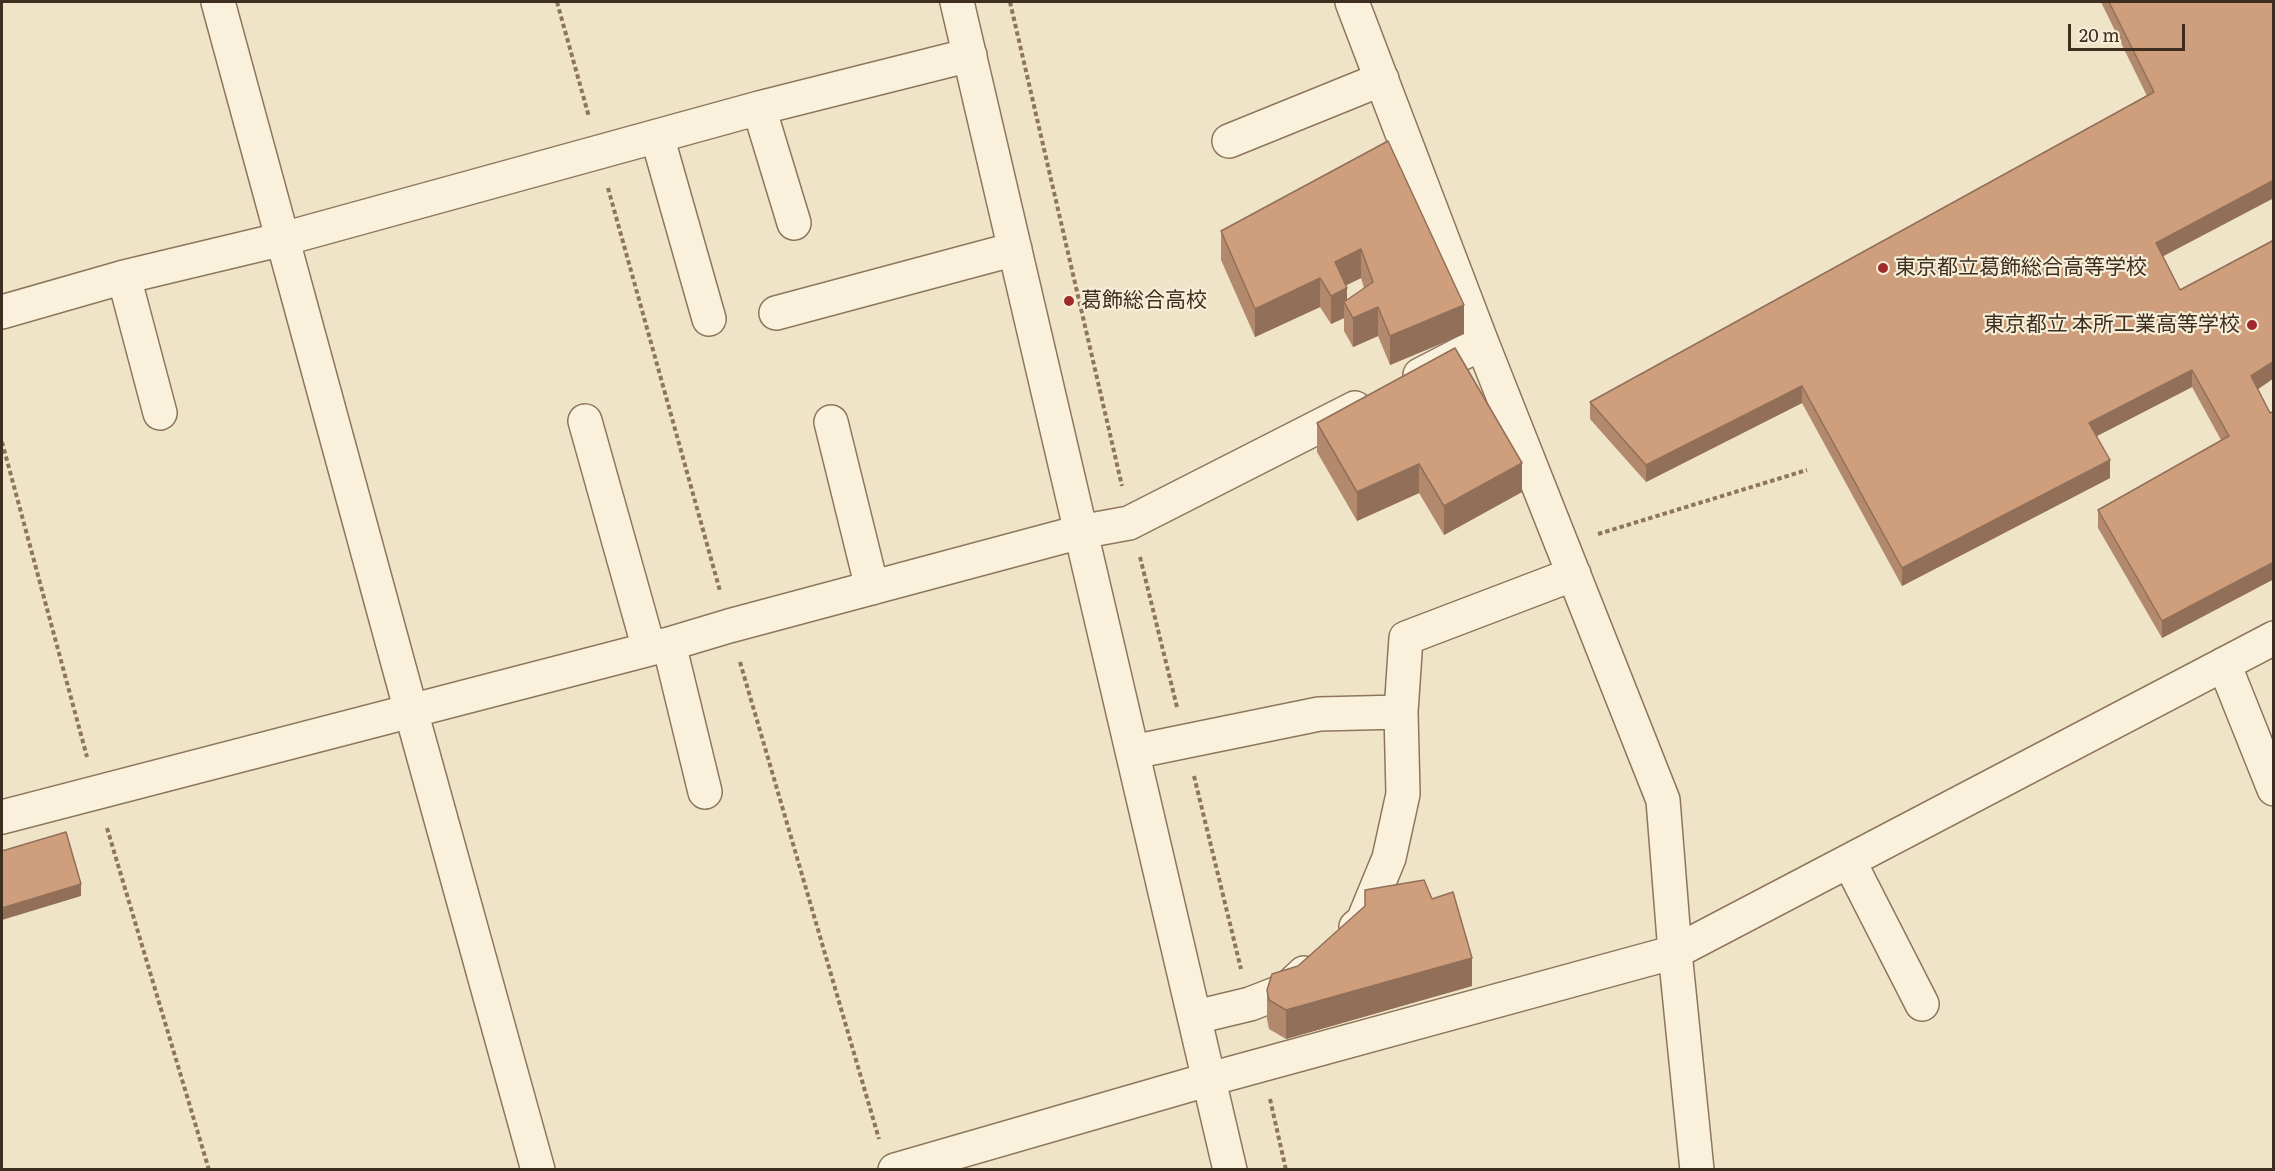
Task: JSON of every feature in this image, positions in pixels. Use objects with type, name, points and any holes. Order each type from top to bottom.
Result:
[{"type":"street","points":[[218,2],[538,1170]]},
{"type":"street","points":[[957,2],[1230,1170]]},
{"type":"street","points":[[1352,2],[1482,343],[1663,800],[1675,952],[1697,1170]]},
{"type":"street","points":[[2,312],[124,277],[283,240],[759,108],[970,56]]},
{"type":"street","points":[[1229,141],[1382,79]]},
{"type":"street","points":[[759,108],[794,223]]},
{"type":"street","points":[[657,136],[709,319]]},
{"type":"street","points":[[776,313],[1015,249]]},
{"type":"street","points":[[124,277],[159,413]]},
{"type":"street","points":[[2,818],[659,647],[1080,532],[1129,524],[1482,343]]},
{"type":"street","points":[[585,421],[705,792]]},
{"type":"street","points":[[831,422],[872,588]]},
{"type":"street","points":[[1196,1017],[1250,1004],[1286,990],[1363,921],[1389,858],[1402,794],[1401,712],[1406,638],[1569,561]]},
{"type":"street","points":[[896,1170],[1210,1078],[1675,952],[2274,638]]},
{"type":"street","points":[[2224,664],[2274,789]]},
{"type":"street","points":[[1133,752],[1319,714],[1401,712]]},
{"type":"street","points":[[1849,861],[1922,1004]]},
{"type":"path","points":[[1010,2],[1124,495]]},
{"type":"path","points":[[1569,561],[1597,535],[1807,470]]},
{"type":"path","points":[[1138,553],[1142,559],[1250,1004]]},
{"type":"path","points":[[1268,1094],[1286,1170]]},
{"type":"building","points":[[2109,2],[2274,2],[2274,180],[2156,243],[2180,290],[2274,240],[2274,361],[2251,376],[2270,413],[2274,411],[2274,562],[2162,621],[2098,510],[2229,436],[2192,370],[2089,423],[2110,460],[1902,568],[1802,386],[1646,465],[1590,402],[2154,92]]},
{"type":"building","points":[[1388,141],[1464,305],[1390,336],[1378,307],[1353,318],[1344,302],[1373,282],[1361,249],[1335,262],[1347,288],[1331,296],[1320,278],[1255,309],[1221,231]]},
{"type":"building","points":[[1455,348],[1522,463],[1444,506],[1419,464],[1357,492],[1317,423]]},
{"type":"building","points":[[66,832],[81,884],[2,908],[2,851]]},
{"type":"building","points":[[1424,880],[1432,899],[1453,892],[1472,958],[1286,1010],[1269,1000],[1267,990],[1272,974],[1298,966],[1365,906],[1365,890]]},
{"type":"place","name":"東京都立葛飾総合高等学校","points":[[1883,268]]},
{"type":"place","name":"葛飾総合高校","points":[[1069,301]]},
{"type":"place","name":"東京都立 本所工業高等学校","points":[[2252,325]]}]
